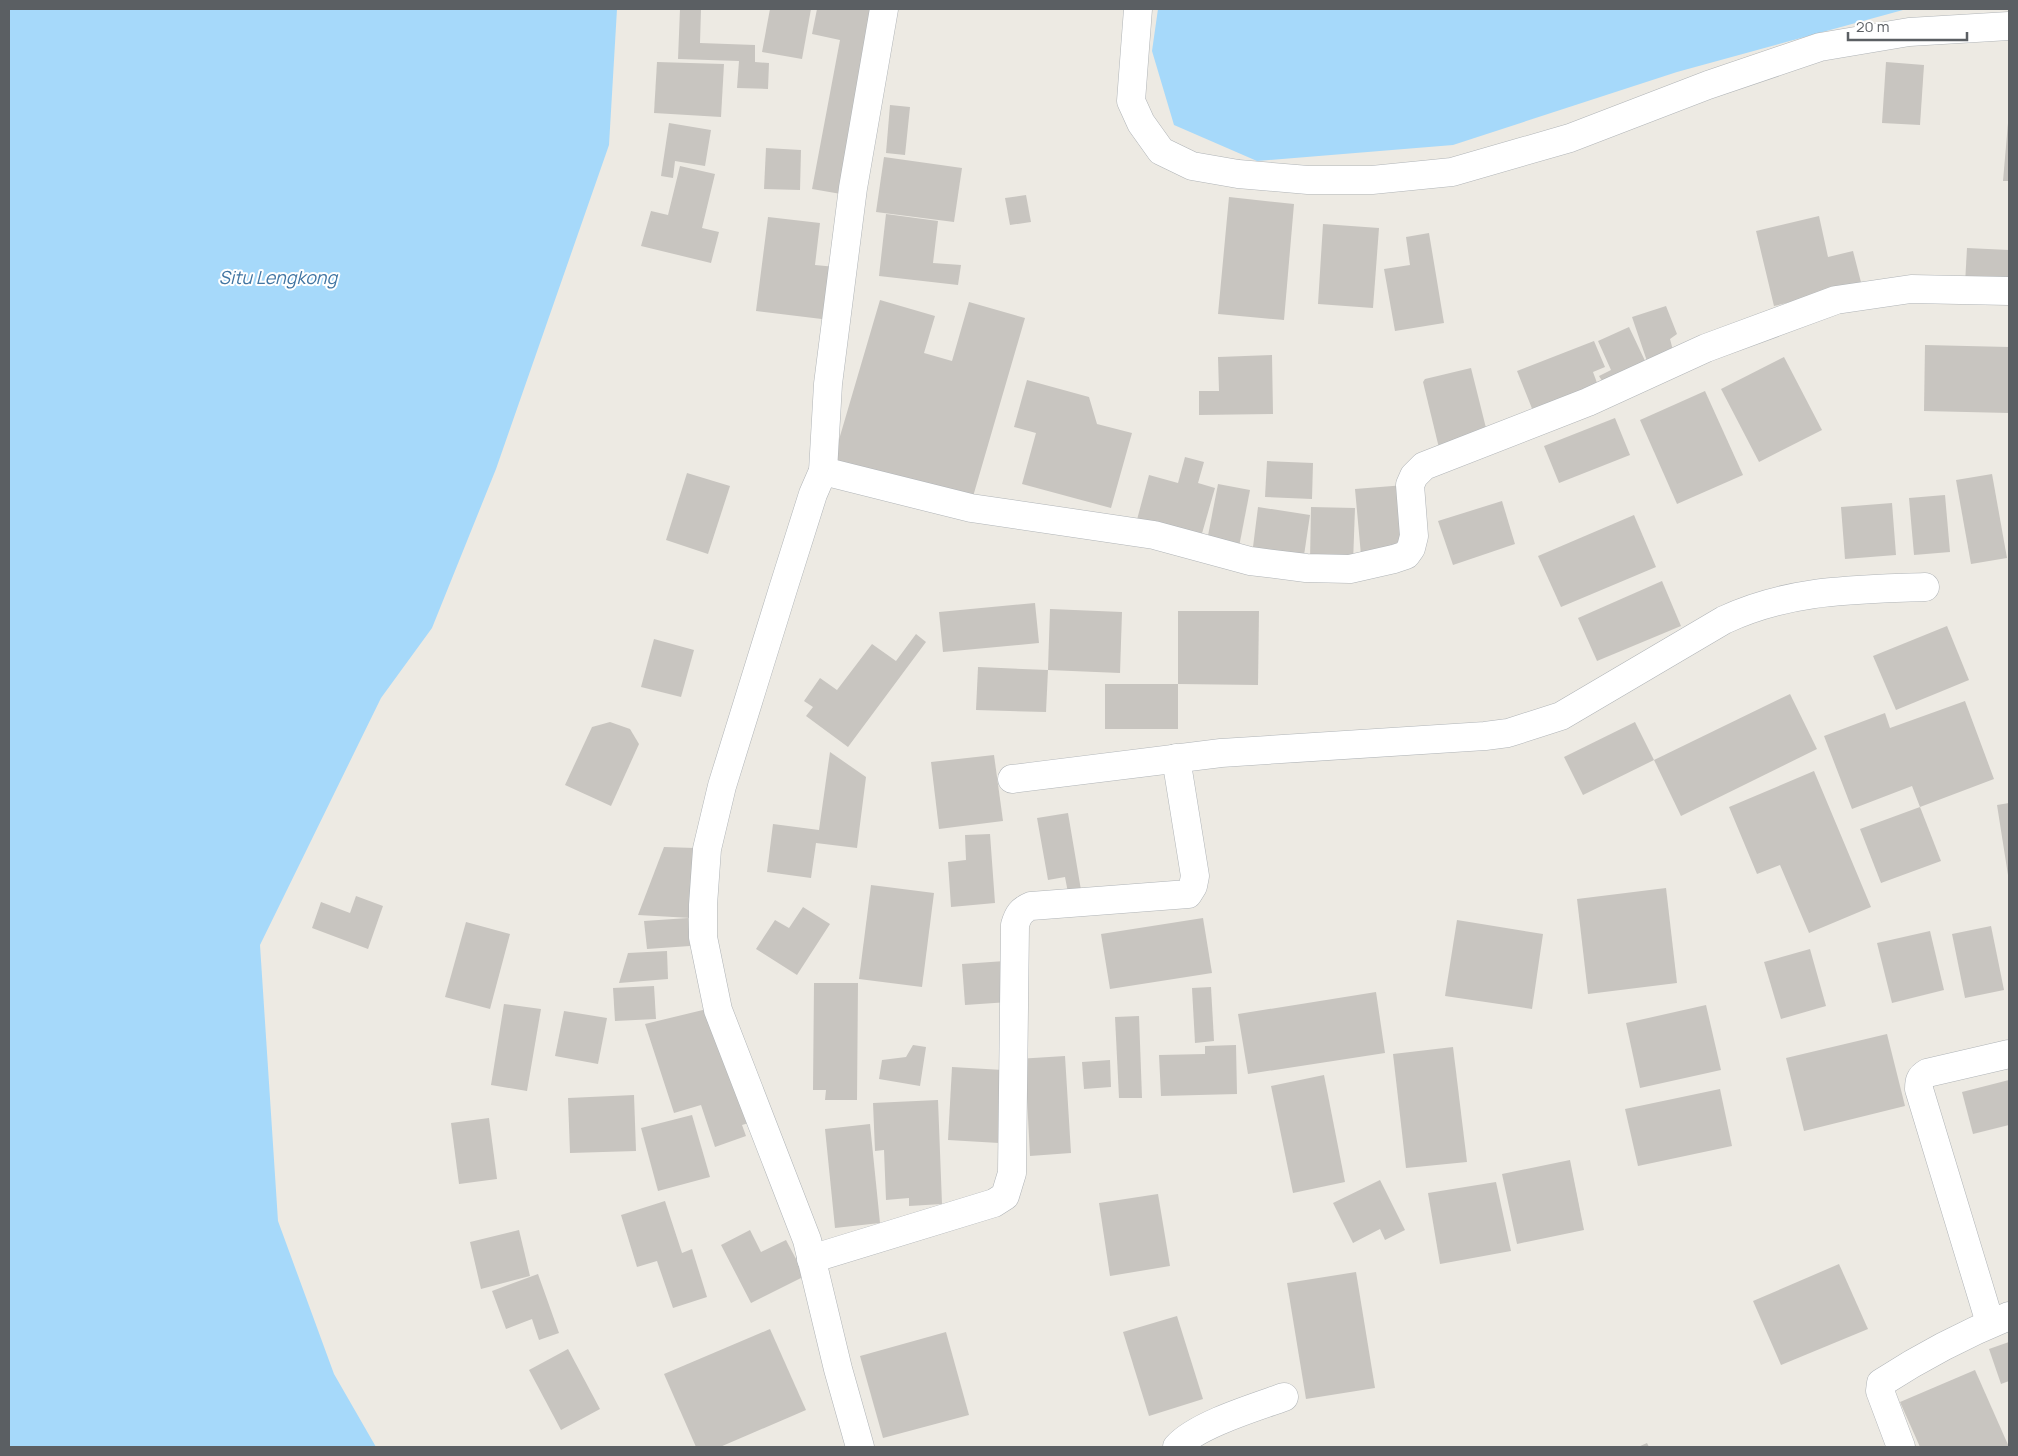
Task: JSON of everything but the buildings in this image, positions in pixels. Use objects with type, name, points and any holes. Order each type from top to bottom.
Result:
[{"type":"street","points":[[860,1447],[838,1369],[807,1240],[718,1010],[703,938],[703,905],[707,848],[722,786],[782,589],[813,494],[823,471],[828,384],[853,188],[884,9]]},
{"type":"street","points":[[1138,9],[1131,101],[1141,123],[1161,151],[1192,166],[1238,174],[1308,180],[1372,180],[1452,172],[1570,138],[1708,85],[1820,47],[1909,32],[2009,26]]},
{"type":"street","points":[[823,471],[971,508],[1154,535],[1250,561],[1306,568],[1350,569],[1394,560],[1406,555],[1411,548],[1414,536],[1410,485],[1414,476],[1424,466],[1588,402],[1706,348],[1836,300],[1911,289],[2009,291]]},
{"type":"street","points":[[1012,779],[1221,753],[1475,737],[1508,733],[1561,716],[1724,620],[1745,610],[1811,593],[1925,587]]},
{"type":"street","points":[[811,1259],[994,1203],[1005,1196],[1012,1173],[1015,925],[1018,916],[1022,910],[1031,906],[1188,894],[1193,886],[1195,876],[1176,758]]},
{"type":"street","points":[[1902,1447],[1880,1391],[1881,1384],[1905,1367],[2000,1319],[1919,1089],[1919,1081],[1927,1073],[2009,1054]]},
{"type":"street","points":[[1177,1447],[1183,1440],[1231,1416],[1284,1396]]},
{"type":"water","name":"Situ Lengkong","points":[[9,9],[617,9],[609,145],[496,469],[432,628],[381,698],[260,945],[278,1221],[334,1374],[376,1447],[9,1447]]},
{"type":"water","points":[[1158,9],[1923,9],[1903,10],[1677,72],[1453,145],[1257,161],[1174,125],[1152,51]]}]
